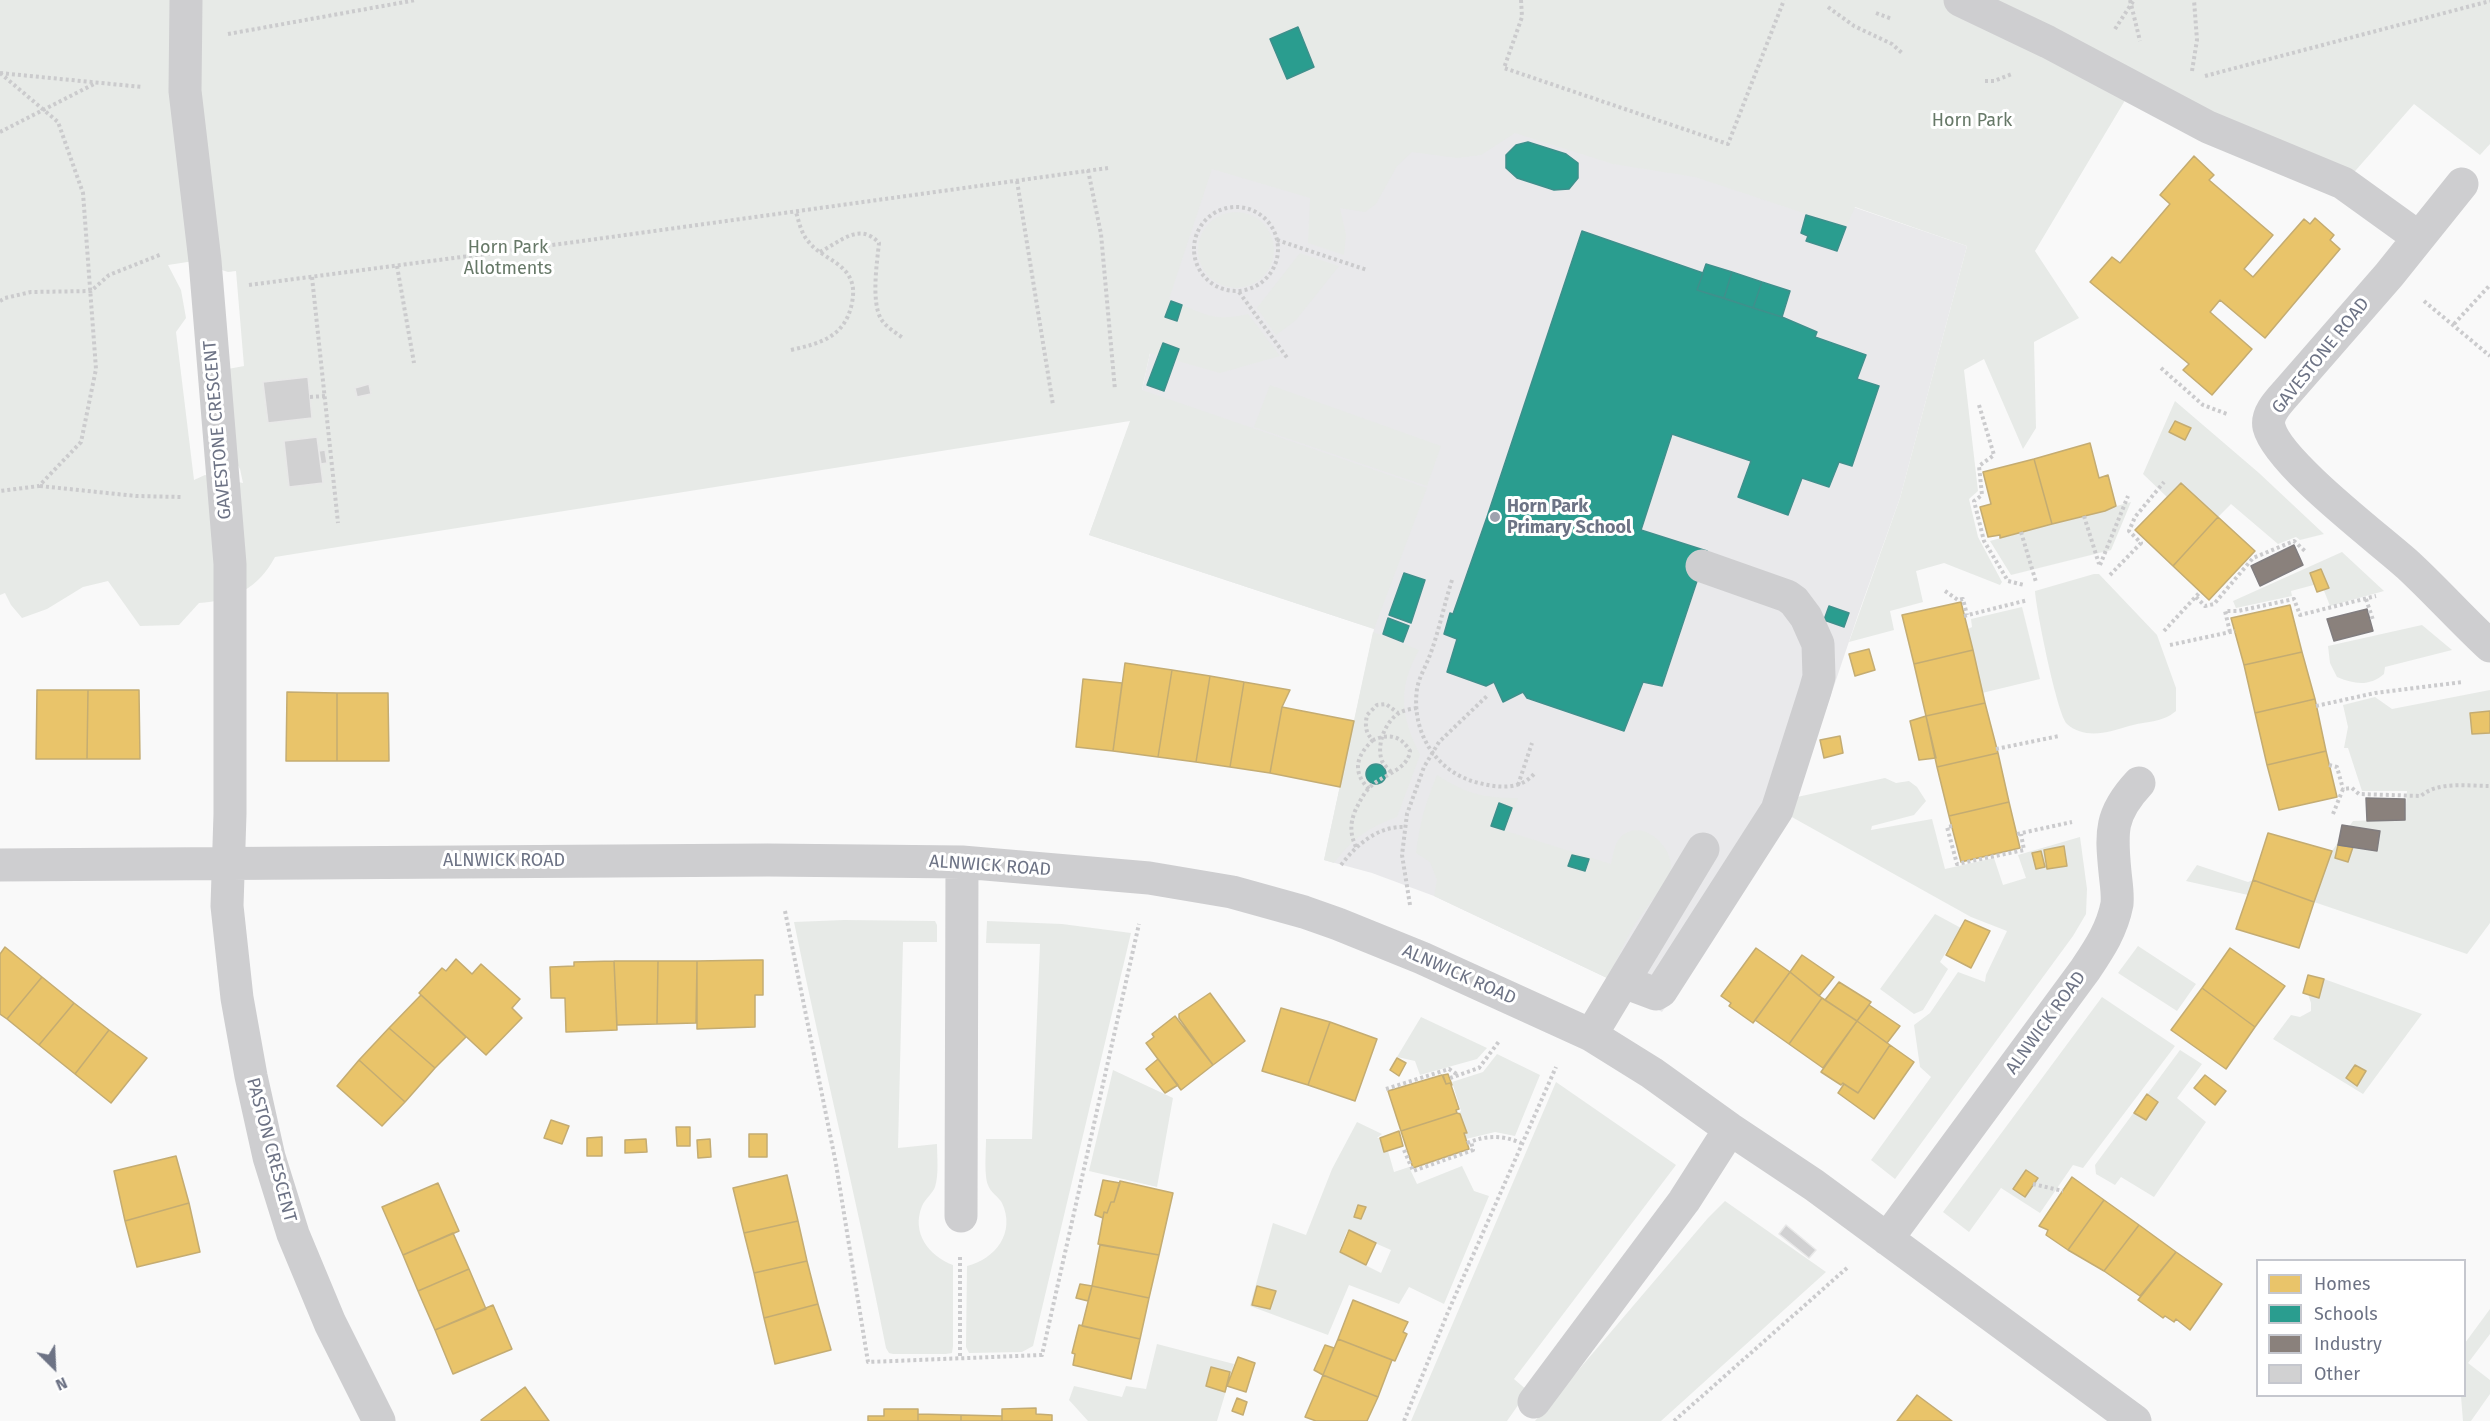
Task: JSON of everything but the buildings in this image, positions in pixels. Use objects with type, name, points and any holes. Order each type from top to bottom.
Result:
[{"type":"street","name":"GAVESTONE CRESCENT","points":[[186,0],[185,91],[207,286],[230,564],[228,862]]},
{"type":"street","points":[[1960,0],[2048,42],[2208,127],[2343,183],[2418,237]]},
{"type":"street","name":"GAVESTONE ROAD","points":[[2462,184],[2390,275],[2287,392],[2272,411],[2268,424],[2273,437],[2317,487],[2406,563],[2490,646]]},
{"type":"street","points":[[1624,982],[1656,994],[1661,991],[1740,869],[1777,810],[1819,677],[1818,644],[1806,616],[1794,601],[1787,596],[1702,566]]},
{"type":"street","name":"ALNWICK ROAD","points":[[1887,1239],[2085,970],[2105,939],[2116,906],[2118,892],[2112,838],[2114,818],[2123,801],[2139,783]]},
{"type":"street","points":[[1591,1035],[1703,849]]},
{"type":"street","name":"ALNWICK ROAD","points":[[0,865],[768,860],[962,862],[1149,878],[1232,892],[1304,912],[1422,958],[1591,1035],[1652,1073],[1814,1185],[2134,1421]]},
{"type":"street","name":"PASTON CRESCENT","points":[[228,862],[227,906],[237,998],[251,1076],[270,1156],[292,1234],[309,1277],[379,1421]]},
{"type":"street","points":[[961,1216],[962,862]]},
{"type":"street","points":[[1534,1402],[1684,1201],[1730,1129]]},
{"type":"path","points":[[185,42],[416,0]]},
{"type":"path","points":[[1521,0],[1522,17],[1504,68],[1728,144],[1784,0]]},
{"type":"path","points":[[2189,117],[2190,80],[2197,40],[2194,0]]},
{"type":"path","points":[[2190,80],[2490,1]]},
{"type":"path","points":[[1828,7],[1854,26],[1892,44],[1902,53]]},
{"type":"path","points":[[1876,13],[1892,19]]},
{"type":"path","points":[[0,73],[185,91]]},
{"type":"path","points":[[0,73],[58,122],[82,193],[96,369],[81,442],[39,486]]},
{"type":"path","points":[[0,132],[97,83]]},
{"type":"path","points":[[207,286],[238,286],[397,266],[1108,168]]},
{"type":"path","points":[[1088,170],[1101,234],[1115,390]]},
{"type":"path","points":[[1017,181],[1053,405]]},
{"type":"path","points":[[1242,207],[1261,216],[1269,223],[1277,240],[1275,265],[1269,276],[1259,285],[1239,292],[1217,287],[1199,271],[1195,262],[1194,242],[1203,222],[1221,210],[1242,207]]},
{"type":"path","points":[[791,350],[815,344],[832,336],[844,325],[851,307],[853,283],[846,272],[809,243],[801,231],[796,212]]},
{"type":"path","points":[[820,252],[861,232],[871,234],[879,243],[876,292],[880,317],[887,326],[903,338]]},
{"type":"path","points":[[1277,240],[1367,270]]},
{"type":"path","points":[[2,299],[31,292],[91,291],[109,275],[131,264],[178,249],[203,245]]},
{"type":"path","points":[[397,266],[414,363]]},
{"type":"path","points":[[2390,275],[2454,324],[2490,356]]},
{"type":"path","points":[[312,277],[338,523]]},
{"type":"path","points":[[2454,324],[2490,285]]},
{"type":"path","points":[[1239,292],[1288,359]]},
{"type":"path","points":[[2161,368],[2203,405],[2242,420],[2268,424]]},
{"type":"path","points":[[310,397],[325,396]]},
{"type":"path","points":[[1979,405],[1994,455],[1979,466],[1982,495],[1974,501],[1984,541],[2008,581],[2024,585]]},
{"type":"path","points":[[326,457],[332,457]]},
{"type":"path","points":[[2110,575],[2143,541],[2129,531],[2135,517],[2164,482]]},
{"type":"path","points":[[0,491],[39,486],[136,496],[224,496]]},
{"type":"path","points":[[2084,516],[2100,565],[2128,496]]},
{"type":"path","points":[[2021,532],[2036,582]]},
{"type":"path","points":[[2196,597],[2205,606],[2214,604],[2253,558],[2295,541],[2306,551]]},
{"type":"path","points":[[1452,580],[1417,689],[1417,708],[1423,738],[1432,754],[1445,766],[1472,782],[1488,786],[1518,785],[1534,774]]},
{"type":"path","points":[[1945,591],[1958,600],[1963,599],[1966,615],[2028,600]]},
{"type":"path","points":[[2164,631],[2200,592]]},
{"type":"path","points":[[2170,645],[2232,631],[2225,611],[2238,611],[2294,599],[2300,615],[2386,593]]},
{"type":"path","points":[[2366,598],[2373,620]]},
{"type":"path","points":[[2316,706],[2375,693],[2474,680]]},
{"type":"path","points":[[1411,911],[1402,855],[1407,814],[1424,767],[1439,742],[1488,695]]},
{"type":"path","points":[[1373,740],[1366,728],[1367,715],[1371,709],[1386,704],[1398,713]]},
{"type":"path","points":[[1391,772],[1382,762],[1383,736],[1387,724],[1398,713],[1417,708]]},
{"type":"path","points":[[1356,847],[1351,831],[1352,820],[1369,789],[1404,764],[1410,751],[1401,738],[1383,736],[1373,740],[1362,750],[1358,765],[1363,782],[1369,789]]},
{"type":"path","points":[[1996,749],[2059,736]]},
{"type":"path","points":[[1518,785],[1532,743]]},
{"type":"path","points":[[2330,765],[2337,766],[2343,789],[2333,814]]},
{"type":"path","points":[[2343,789],[2352,789],[2359,794],[2421,796],[2429,789],[2440,787],[2490,786]]},
{"type":"path","points":[[1952,826],[1947,827],[1957,864],[2024,849],[2019,834],[2081,820]]},
{"type":"path","points":[[1341,865],[1356,847],[1379,831],[1405,827]]},
{"type":"path","points":[[1450,1078],[1479,1068],[1500,1040]]},
{"type":"path","points":[[1404,1421],[1448,1312],[1554,1067]]},
{"type":"path","points":[[1386,1089],[1449,1069],[1458,1075]]},
{"type":"path","points":[[1404,1150],[1413,1171],[1473,1150],[1469,1142],[1491,1136],[1506,1137],[1521,1143]]},
{"type":"path","points":[[2034,1184],[2063,1191]]},
{"type":"path","points":[[960,1257],[960,1359]]},
{"type":"path","points":[[1674,1421],[1848,1267]]},
{"type":"shaded area","name":"Horn Park Primary School","points":[[1259,3],[1967,246],[1900,498],[1790,816],[1662,1012],[1607,978],[1434,896],[1372,873],[1324,860],[1374,629],[1089,535],[1142,390],[1150,353]]},
{"type":"green space","points":[[0,0],[2490,0],[2490,144],[2480,155],[2414,104],[2349,178],[2127,97],[2035,251],[2079,318],[2034,342],[2036,428],[2023,449],[1984,359],[1964,370],[1978,491],[1969,499],[1978,537],[2002,582],[2000,585],[1944,563],[1916,571],[1923,602],[1890,611],[1894,630],[1849,642],[1900,498],[1967,246],[1855,207],[1846,227],[1695,177],[1613,164],[1515,133],[1481,155],[1457,158],[1412,152],[1397,166],[1376,204],[1365,212],[1340,208],[1346,235],[1344,255],[1308,243],[1310,198],[1212,169],[1169,299],[1216,317],[1248,314],[1280,356],[1220,373],[1150,353],[1142,390],[1427,488],[1374,629],[1089,535],[1130,421],[275,557],[253,585],[233,596],[199,603],[179,625],[140,626],[108,581],[83,587],[47,609],[22,618],[5,593],[0,595]],"holes":[[[194,261],[228,272],[236,271],[244,366],[228,369],[232,455],[240,469],[243,483],[205,475],[194,480],[176,332],[186,318],[181,290],[168,265]]]},
{"type":"green space","points":[[1236,212],[1250,215],[1263,223],[1271,236],[1274,250],[1271,264],[1263,277],[1250,285],[1236,288],[1222,285],[1209,277],[1201,264],[1198,250],[1201,236],[1209,223],[1222,215]]},
{"type":"green space","points":[[1300,253],[1339,266],[1296,320],[1276,335],[1257,308]]},
{"type":"green space","points":[[1270,385],[1441,446],[1427,486],[1254,427]]},
{"type":"green space","points":[[2175,401],[2259,473],[2324,534],[2300,540],[2296,537],[2278,544],[2231,504],[2218,517],[2181,483],[2167,497],[2143,474]]},
{"type":"green space","points":[[2131,502],[2111,550],[2011,575],[1990,541]]},
{"type":"green space","points":[[2342,552],[2384,591],[2330,606],[2321,583],[2291,591],[2292,596],[2236,608],[2233,601]]},
{"type":"green space","points":[[2099,574],[2157,635],[2176,688],[2176,711],[2171,715],[2159,720],[2098,733],[2082,732],[2067,724],[2053,682],[2035,591]]},
{"type":"green space","points":[[2022,607],[2040,679],[1982,693],[1968,629],[1972,627],[1971,619]]},
{"type":"green space","points":[[2422,625],[2452,650],[2385,667],[2384,674],[2367,683],[2355,683],[2337,677],[2330,663],[2328,646]]},
{"type":"green space","points":[[1373,632],[1419,650],[1407,677],[1404,702],[1409,728],[1420,755],[1397,817],[1362,835],[1334,863],[1324,860]]},
{"type":"green space","points":[[2490,690],[2490,923],[2467,954],[2314,902],[2332,851],[2353,821],[2405,819],[2407,791],[2362,791],[2348,748],[2344,748],[2348,727],[2343,705],[2375,697],[2392,709]]},
{"type":"green space","points":[[1437,775],[1457,787],[1476,794],[1518,798],[1506,831],[1611,864],[1616,844],[1628,832],[1636,830],[1653,836],[1666,849],[1670,858],[1670,874],[1633,927],[1607,978],[1434,896],[1437,880],[1430,862],[1416,853],[1424,813]]},
{"type":"green space","points":[[1885,778],[1896,783],[1909,781],[1917,787],[1926,801],[1914,815],[1872,826],[1871,830],[1932,819],[1945,869],[1994,858],[2003,885],[2026,878],[2018,855],[2080,837],[2087,889],[2086,914],[2073,936],[1895,1179],[1871,1160],[1931,1077],[1920,1067],[1914,1025],[1930,1013],[1958,972],[1985,982],[1986,975],[2007,931],[1971,917],[1790,816],[1797,797]]},
{"type":"green space","points":[[2197,865],[2248,882],[2253,880],[2248,895],[2186,881]]},
{"type":"green space","points":[[1935,914],[1961,928],[1940,962],[1948,969],[1923,1010],[1914,1014],[1880,989]]},
{"type":"green space","points":[[935,921],[937,925],[937,942],[903,942],[898,1148],[937,1144],[936,1182],[922,1206],[919,1225],[924,1242],[936,1256],[953,1265],[952,1353],[893,1354],[889,1353],[886,1348],[794,922]]},
{"type":"green space","points":[[987,921],[1062,924],[1131,933],[1033,1346],[1022,1352],[969,1353],[966,1347],[967,1266],[977,1263],[994,1251],[1000,1243],[1006,1225],[1006,1214],[1002,1203],[987,1181],[986,1139],[1032,1139],[1040,944],[986,943]]},
{"type":"green space","points":[[2138,946],[2196,984],[2177,1011],[2118,973]]},
{"type":"green space","points":[[2324,979],[2422,1014],[2363,1094],[2273,1039],[2291,1015],[2300,1017],[2311,1011],[2308,994],[2319,997]]},
{"type":"green space","points":[[2102,997],[2175,1046],[2083,1168],[2073,1165],[2040,1213],[2001,1188],[1969,1232],[1943,1212]]},
{"type":"green space","points":[[1421,1017],[1487,1048],[1477,1059],[1420,1075],[1415,1061],[1397,1057]]},
{"type":"green space","points":[[2180,1050],[2202,1064],[2177,1098],[2206,1122],[2154,1197],[2121,1177],[2115,1185],[2096,1174],[2095,1165]]},
{"type":"green space","points":[[1497,1054],[1540,1075],[1515,1136],[1495,1132],[1466,1139],[1464,1133],[1467,1133],[1457,1114],[1461,1111],[1452,1082],[1483,1072]]},
{"type":"green space","points":[[1113,1070],[1173,1098],[1157,1187],[1089,1171]]},
{"type":"green space","points":[[1556,1082],[1676,1165],[1514,1379],[1528,1391],[1507,1421],[1411,1421]]},
{"type":"green space","points":[[1357,1122],[1382,1134],[1377,1138],[1380,1138],[1384,1151],[1388,1151],[1394,1172],[1409,1167],[1417,1184],[1462,1166],[1474,1191],[1489,1196],[1444,1304],[1409,1287],[1399,1304],[1349,1285],[1328,1335],[1250,1306],[1273,1223],[1306,1235],[1332,1169]],"holes":[[[1347,1231],[1391,1250],[1381,1273],[1339,1252]]]},
{"type":"green space","points":[[1725,1201],[1826,1272],[1661,1421],[1535,1421],[1708,1218]]},
{"type":"green space","points":[[2490,1309],[2490,1334],[2468,1363],[2490,1380],[2490,1394],[2471,1421],[2463,1421],[2461,1397],[2466,1397],[2466,1342]]},
{"type":"green space","points":[[1157,1344],[1234,1364],[1217,1421],[1088,1421],[1069,1400],[1074,1386],[1122,1397],[1126,1386],[1146,1389]]},
{"type":"place","name":"Horn Park Primary School","points":[[1495,517]]},
{"type":"park label","name":"Horn Park","points":[[1972,121]]},
{"type":"park label","name":"Horn Park Allotments","points":[[508,258]]}]
